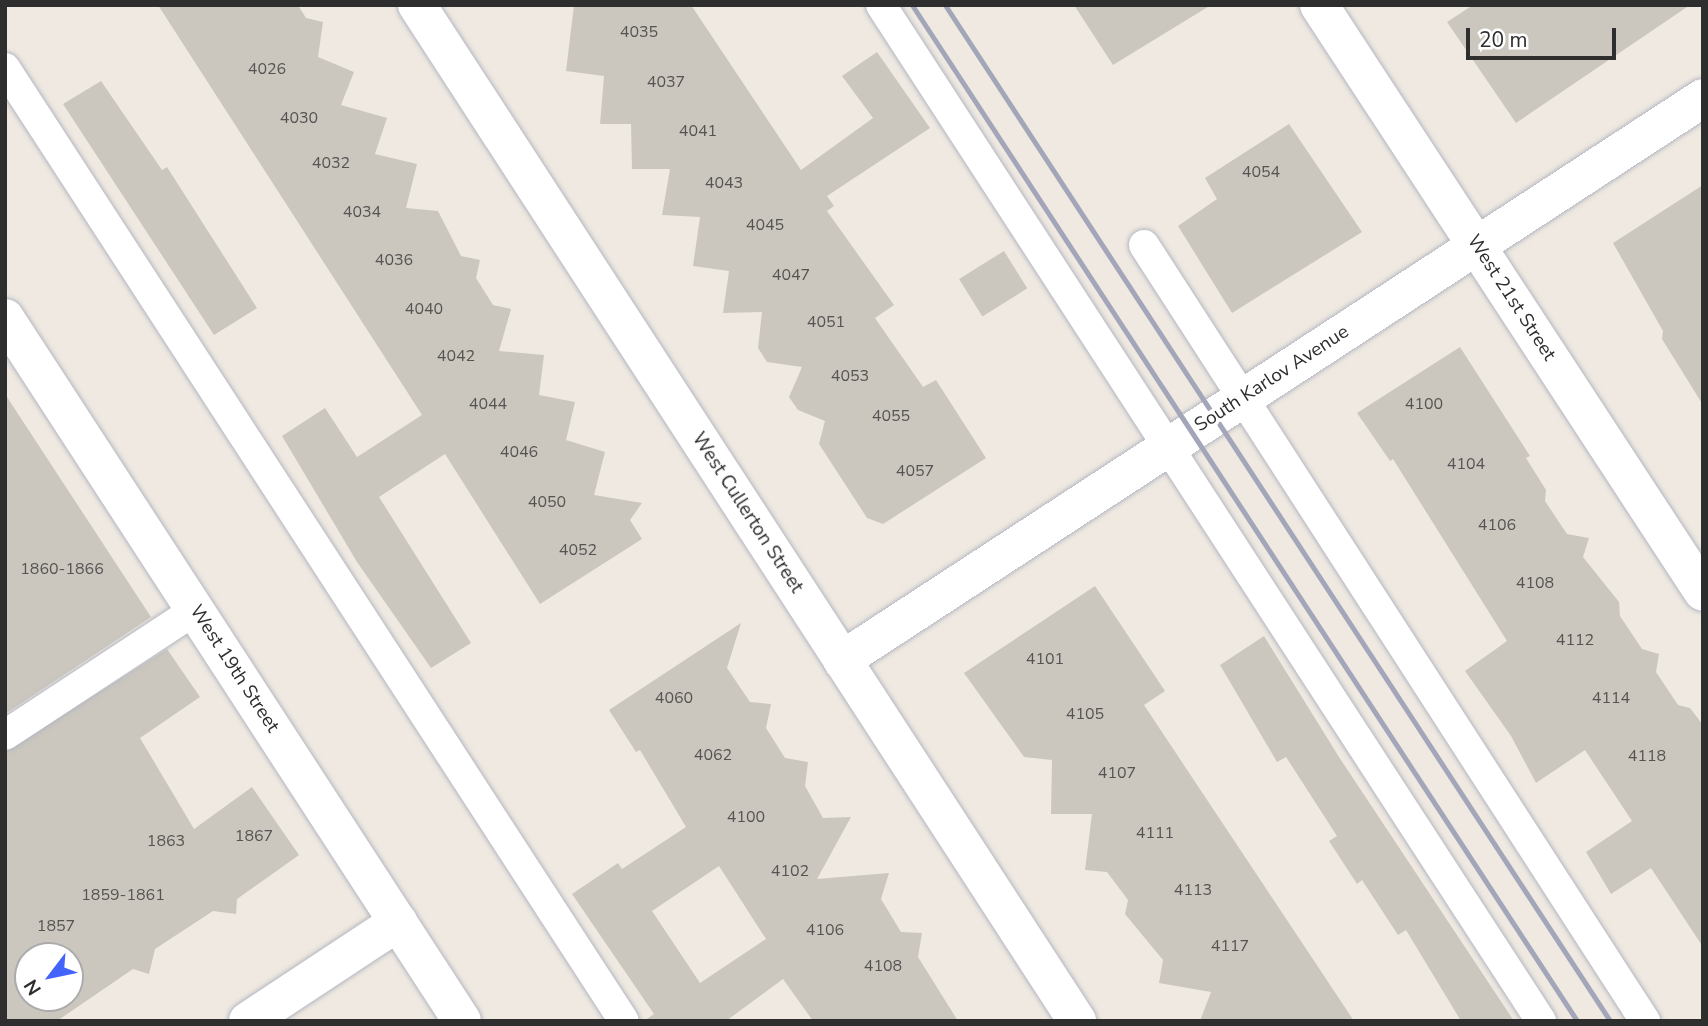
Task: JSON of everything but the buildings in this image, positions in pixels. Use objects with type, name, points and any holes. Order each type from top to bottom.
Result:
[{"type":"street","name":"West Cullerton Street","points":[[417,5],[1077,1021]]},
{"type":"street","name":"West 21st Street","points":[[1319,5],[1703,592]]},
{"type":"street","name":"South Karlov Avenue","points":[[842,660],[1703,98]]},
{"type":"street","name":"West 19th Street","points":[[5,318],[462,1021]]},
{"type":"street","points":[[266,1016],[398,922]]},
{"type":"lane","points":[[881,5],[1541,1021]]},
{"type":"lane","points":[[5,68],[624,1021]]},
{"type":"lane","points":[[1144,245],[1240,400],[1645,1021]]},
{"type":"lane","points":[[5,735],[195,610]]},
{"type":"railway","points":[[912,5],[1577,1021]]},
{"type":"railway","points":[[945,5],[1610,1021]]}]
